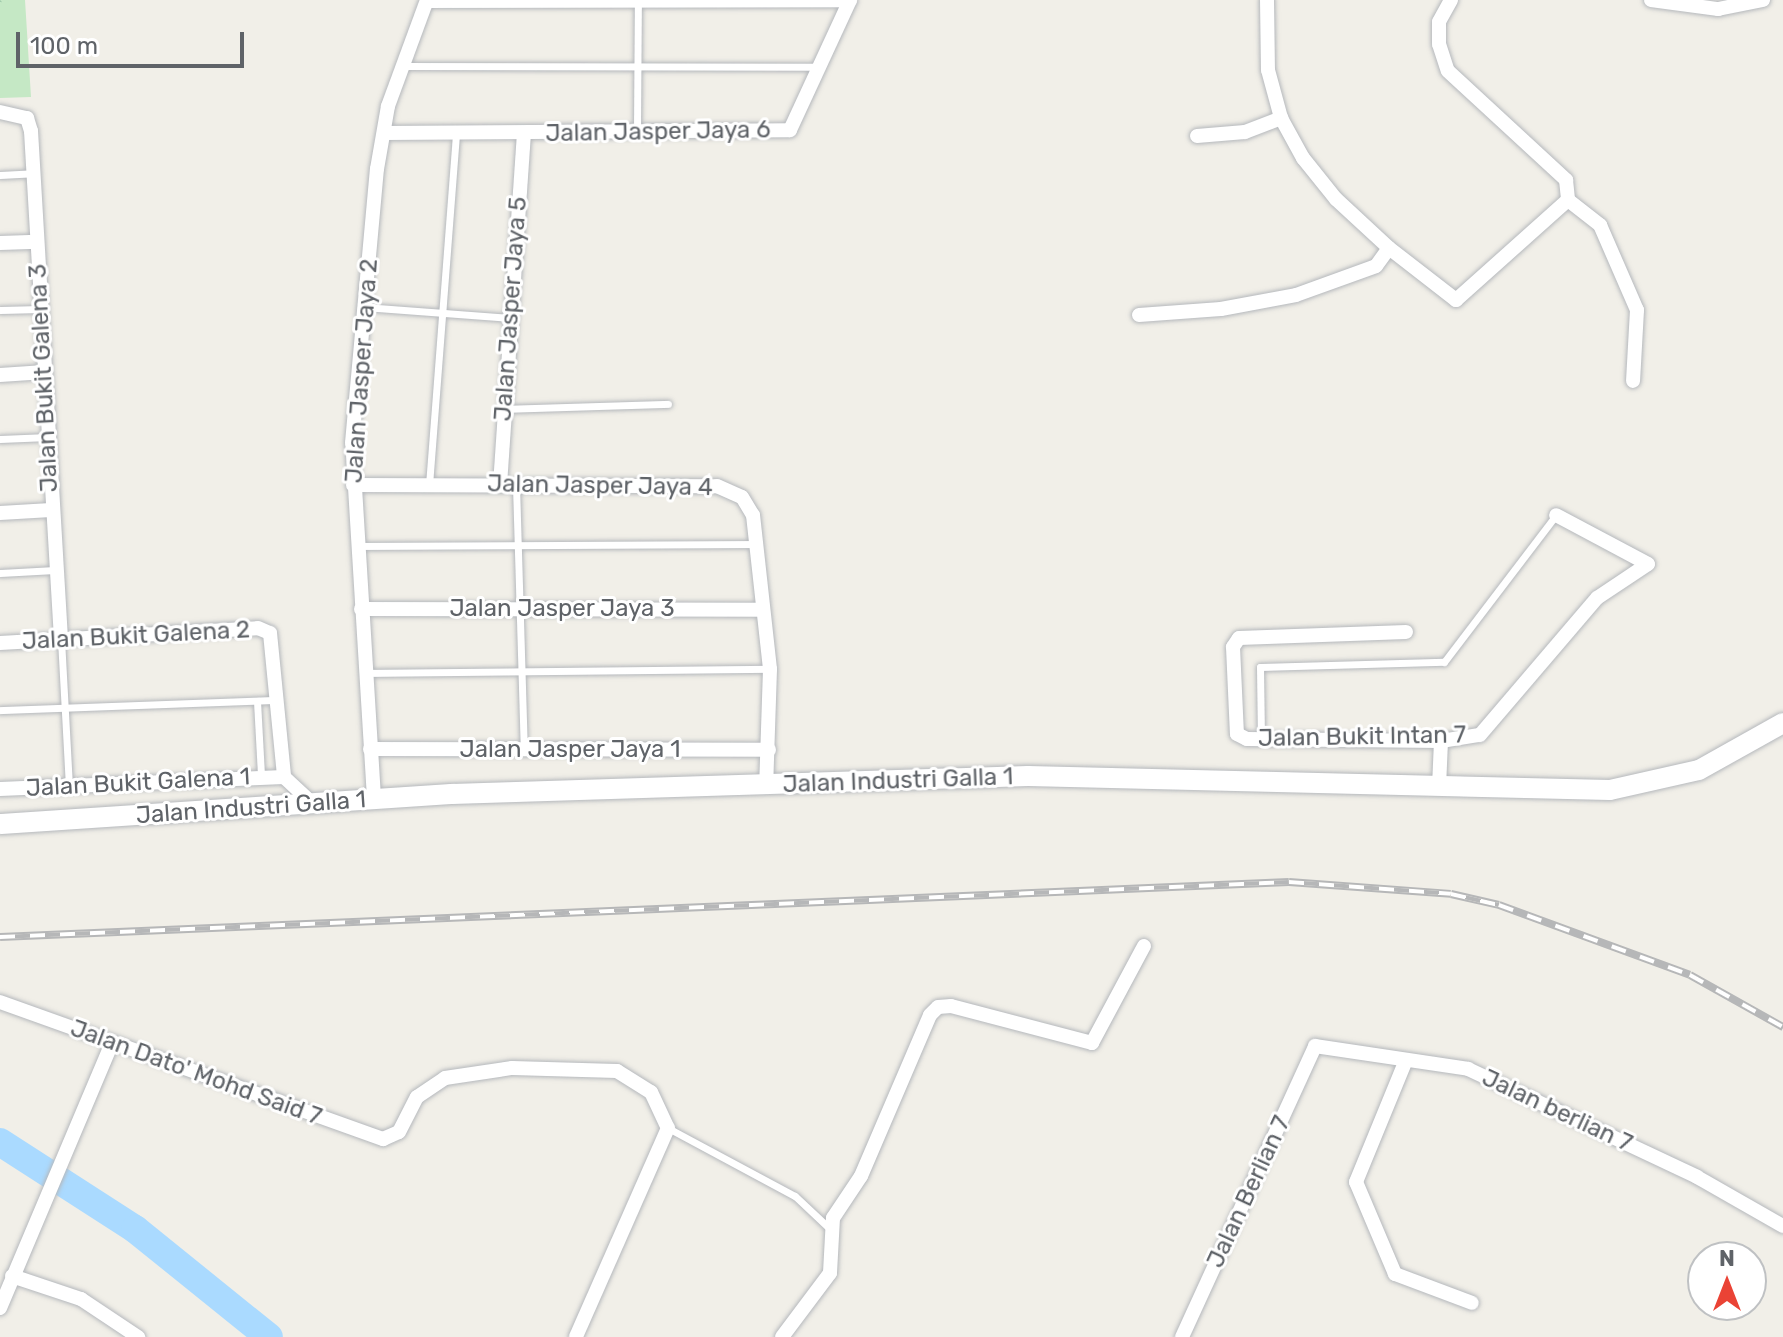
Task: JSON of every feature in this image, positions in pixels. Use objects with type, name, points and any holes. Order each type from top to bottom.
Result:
[{"type":"main road","name":"Jalan Industri Galla 1","points":[[0,824],[374,798],[1028,776],[1610,790],[1654,784],[1699,770],[1783,723]]},
{"type":"street","points":[[427,0],[850,0]]},
{"type":"street","name":"Jalan Jasper Jaya 2","points":[[374,798],[352,443],[384,133],[403,66],[427,0]]},
{"type":"street","name":"Jalan Jasper Jaya 6","points":[[384,133],[790,130],[850,0]]},
{"type":"street","points":[[1267,0],[1268,70],[1281,118],[1303,158],[1336,199],[1389,248],[1456,300],[1568,200]]},
{"type":"street","points":[[1451,0],[1439,22],[1439,44],[1448,71],[1566,180],[1568,200],[1600,225],[1637,310],[1633,381]]},
{"type":"street","points":[[1651,0],[1718,9],[1763,0]]},
{"type":"street","name":"Jalan Bukit Galena 3","points":[[0,112],[27,118],[33,173],[61,639]]},
{"type":"street","points":[[1197,136],[1245,132],[1281,118]]},
{"type":"street","name":"Jalan Jasper Jaya 5","points":[[500,485],[524,134]]},
{"type":"street","points":[[0,243],[37,242]]},
{"type":"street","points":[[1139,315],[1221,309],[1296,295],[1376,266],[1389,248]]},
{"type":"street","points":[[0,375],[45,372]]},
{"type":"street","name":"Jalan Jasper Jaya 4","points":[[353,485],[732,489],[749,505],[756,544],[770,669],[766,787]]},
{"type":"street","points":[[0,513],[51,510]]},
{"type":"street","name":"Jalan Bukit Intan 7","points":[[1406,632],[1239,638],[1233,647],[1237,734],[1261,739],[1441,741],[1480,735],[1597,598],[1648,564],[1556,515]]},
{"type":"street","name":"Jalan Jasper Jaya 3","points":[[361,609],[763,610]]},
{"type":"street","name":"Jalan Bukit Galena 2","points":[[0,643],[258,628],[270,633],[284,777]]},
{"type":"street","points":[[1439,787],[1441,741]]},
{"type":"street","name":"Jalan Jasper Jaya 1","points":[[370,749],[769,750]]},
{"type":"street","name":"Jalan Bukit Galena 1","points":[[0,789],[284,777],[312,803]]},
{"type":"street","points":[[782,1337],[830,1273],[830,1229],[861,1176],[938,1007],[951,1006],[1092,1043],[1144,946]]},
{"type":"street","name":"Jalan Dato' Mohd Said 7","points":[[0,1002],[111,1045],[393,1138],[417,1097],[445,1078],[512,1068],[617,1071],[651,1092],[668,1128]]},
{"type":"street","points":[[0,1308],[40,1204],[111,1045]]},
{"type":"street","name":"Jalan berlian 7","points":[[1315,1046],[1468,1069],[1697,1177],[1783,1226]]},
{"type":"street","name":"Jalan Berlian 7","points":[[1182,1337],[1315,1046]]},
{"type":"street","points":[[1406,1060],[1356,1182],[1395,1274],[1472,1303]]},
{"type":"street","points":[[576,1337],[630,1226],[668,1128]]},
{"type":"street","points":[[12,1276],[81,1299],[138,1337]]},
{"type":"lane","points":[[637,132],[638,0]]},
{"type":"lane","points":[[403,66],[818,67]]},
{"type":"lane","points":[[429,485],[456,133]]},
{"type":"lane","points":[[0,175],[33,173]]},
{"type":"lane","points":[[364,307],[510,318]]},
{"type":"lane","points":[[0,310],[41,309]]},
{"type":"lane","points":[[505,409],[668,404]]},
{"type":"lane","points":[[0,439],[48,437]]},
{"type":"lane","points":[[516,485],[515,545],[524,750]]},
{"type":"lane","points":[[1261,739],[1260,667],[1444,662],[1556,515]]},
{"type":"lane","points":[[357,546],[756,544]]},
{"type":"lane","points":[[0,573],[55,570]]},
{"type":"lane","points":[[61,639],[69,787]]},
{"type":"lane","points":[[365,673],[770,669]]},
{"type":"lane","points":[[0,710],[277,700]]},
{"type":"lane","points":[[257,701],[261,776]]},
{"type":"lane","points":[[668,1128],[795,1196],[830,1229]]},
{"type":"green space","points":[[0,0],[25,0],[31,97],[0,98]]},
{"type":"waterway","points":[[0,1142],[135,1229],[269,1337]]},
{"type":"railway","points":[[0,937],[1289,882],[1451,894],[1499,905],[1690,975],[1783,1027]]}]
